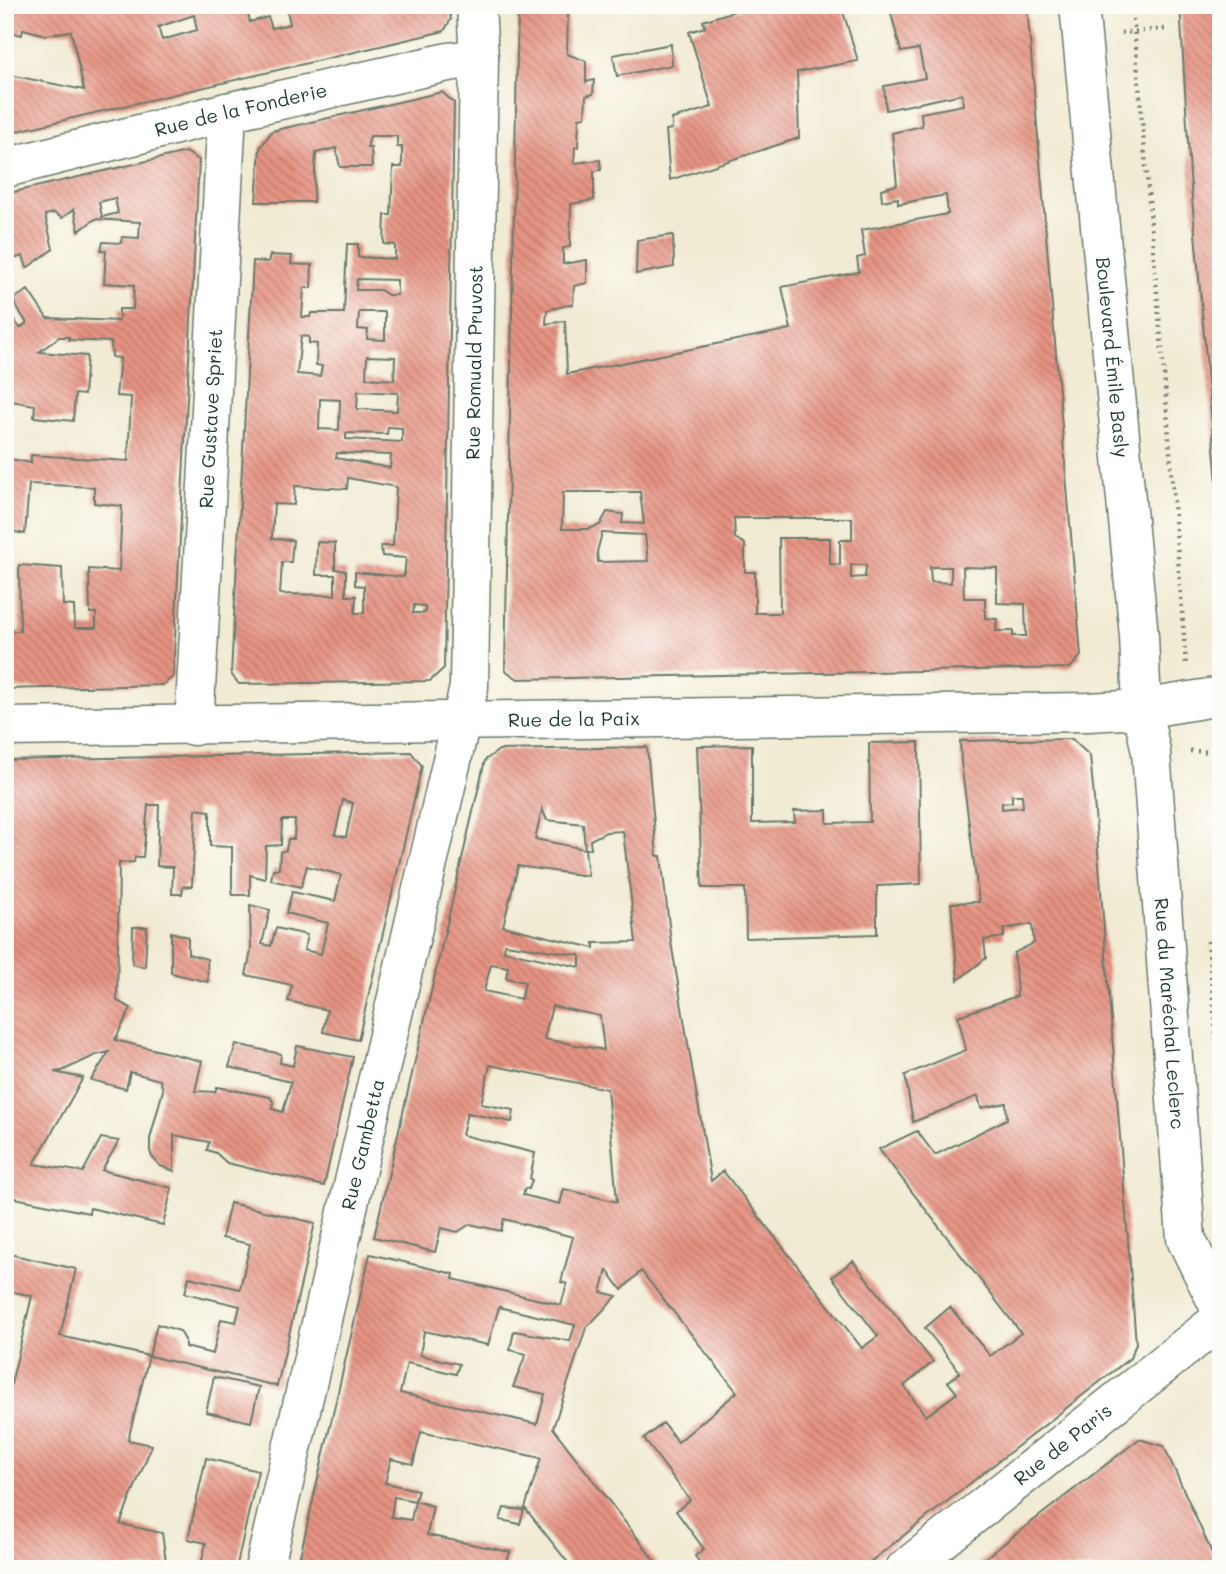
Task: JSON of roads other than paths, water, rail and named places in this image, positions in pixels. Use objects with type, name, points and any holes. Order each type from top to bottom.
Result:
[{"type":"street","name":"Rue Romuald Pruvost","points":[[463,720],[470,687],[479,58],[476,5]]},
{"type":"street","name":"Boulevard Émile Basly","points":[[1079,5],[1139,636],[1142,709]]},
{"type":"street","name":"Rue de la Fonderie","points":[[5,168],[227,112],[448,62],[479,58]]},
{"type":"street","name":"Rue Gustave Spriet","points":[[194,726],[227,112]]},
{"type":"street","name":"Rue de la Paix","points":[[5,727],[1088,712],[1142,709],[1205,699]]},
{"type":"street","name":"Rue du Maréchal Leclerc","points":[[1142,709],[1151,752],[1186,1239],[1221,1310]]},
{"type":"street","name":"Rue Gambetta","points":[[264,1569],[463,720]]},
{"type":"street","name":"Rue de Paris","points":[[915,1565],[1221,1319]]}]
